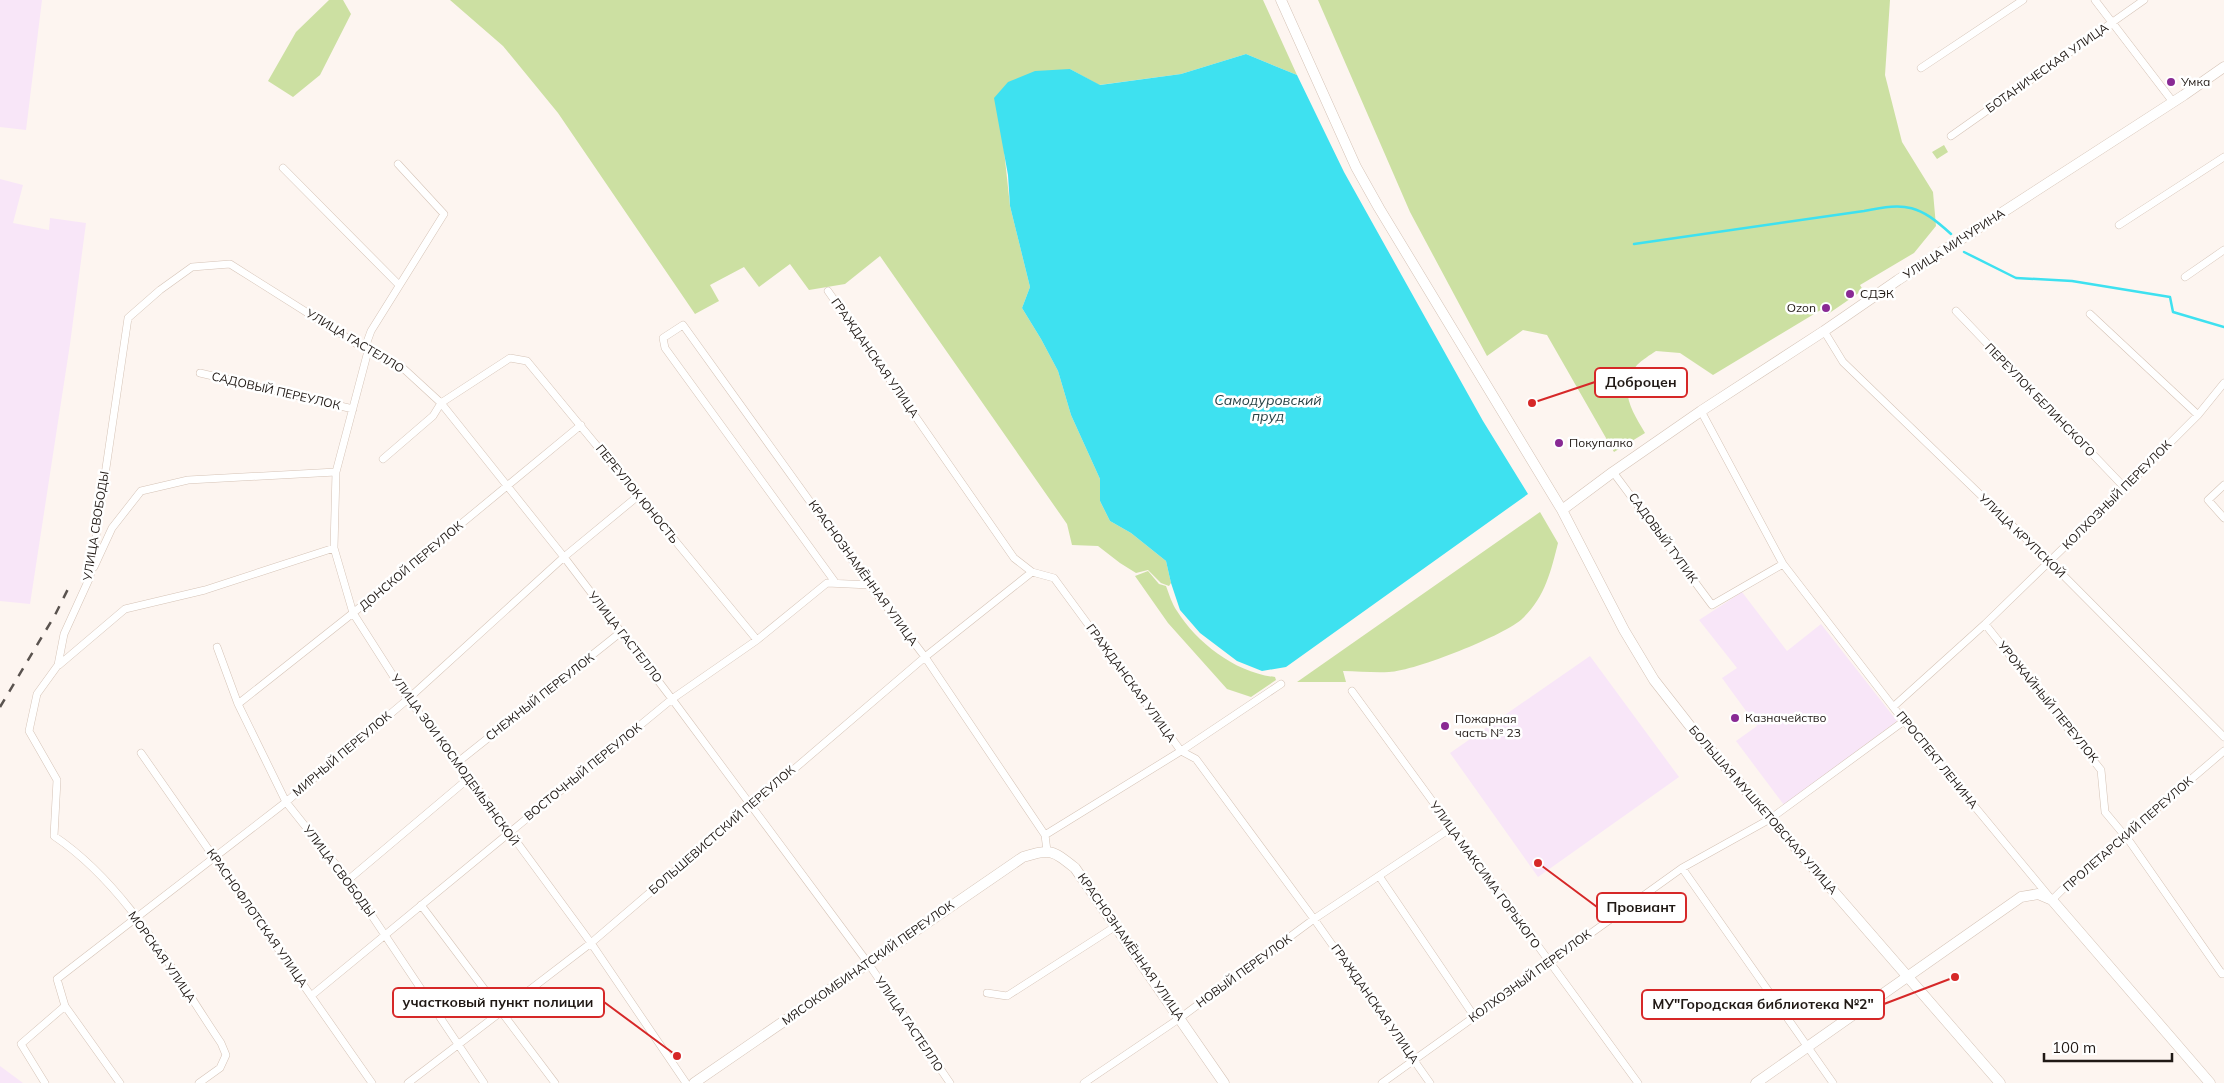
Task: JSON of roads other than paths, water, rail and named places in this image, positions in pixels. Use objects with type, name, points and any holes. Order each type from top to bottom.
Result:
[{"type":"main road","name":"БОЛЬШАЯ МУШКЕТОВСКАЯ УЛИЦА","points":[[1281,0],[1356,167],[1562,510],[1624,630],[1654,680],[1690,726],[2000,1083]]},
{"type":"main road","name":"УЛИЦА МИЧУРИНА","points":[[1562,510],[1701,411],[1898,280],[2222,72]]},
{"type":"main road","name":"МЯСОКОМБИНАТСКИЙ ПЕРЕУЛОК","points":[[694,1083],[1022,857],[1046,851]]},
{"type":"main road","name":"КРАСНОЗНАМЁННАЯ УЛИЦА","points":[[1046,851],[1057,853],[1075,868],[1224,1083]]},
{"type":"main road","name":"ПРОЛЕТАРСКИЙ ПЕРЕУЛОК","points":[[1756,1083],[2021,897],[2038,894],[2052,900]]},
{"type":"main road","name":"ПРОСПЕКТ ЛЕНИНА","points":[[2052,900],[2210,1083]]},
{"type":"street","points":[[1921,68],[2023,0]]},
{"type":"street","points":[[2095,0],[2173,102]]},
{"type":"street","name":"БОТАНИЧЕСКАЯ УЛИЦА","points":[[1950,136],[2144,0]]},
{"type":"street","points":[[2119,225],[2224,157]]},
{"type":"street","name":"УЛИЦА ЗОИ КОСМОДЕМЬЯНСКОЙ","points":[[398,164],[444,214],[371,330],[367,342],[368,351],[336,472],[334,548],[354,613],[408,699],[458,762],[591,943],[686,1083]]},
{"type":"street","points":[[283,168],[399,285]]},
{"type":"street","points":[[2184,277],[2224,250]]},
{"type":"street","name":"УЛИЦА ГАСТЕЛЛО","points":[[230,264],[368,351],[404,369],[441,403],[508,485],[672,698],[868,963],[950,1083]]},
{"type":"street","name":"УЛИЦА СВОБОДЫ","points":[[78,852],[54,836],[56,780],[29,731],[37,694],[58,665],[64,634],[90,577],[128,318],[160,290],[192,267],[230,264]]},
{"type":"street","name":"ГРАЖДАНСКАЯ УЛИЦА","points":[[828,291],[1014,558],[1032,572],[1054,578],[1181,752],[1196,759],[1314,919],[1430,1083]]},
{"type":"street","name":"ПЕРЕУЛОК БЕЛИНСКОГО","points":[[1956,311],[2125,488]]},
{"type":"street","points":[[2090,314],[2198,415]]},
{"type":"street","name":"КРАСНОЗНАМЁННАЯ УЛИЦА","points":[[835,582],[665,348],[663,338],[667,334],[684,325],[870,585],[925,657],[1044,835],[1046,851]]},
{"type":"street","name":"УЛИЦА КРУПСКОЙ","points":[[1824,331],[1843,362],[2050,562],[2224,737]]},
{"type":"street","name":"ПЕРЕУЛОК ЮНОСТЬ","points":[[441,403],[510,358],[527,360],[757,640]]},
{"type":"street","name":"САДОВЫЙ ПЕРЕУЛОК","points":[[200,373],[353,409]]},
{"type":"street","name":"КОЛХОЗНЫЙ ПЕРЕУЛОК","points":[[1893,707],[2050,562],[2198,415],[2224,383]]},
{"type":"street","points":[[383,459],[433,416],[441,403]]},
{"type":"street","name":"ПРОСПЕКТ ЛЕНИНА","points":[[1701,411],[1783,564],[1904,721],[2052,900]]},
{"type":"street","name":"ДОНСКОЙ ПЕРЕУЛОК","points":[[238,704],[354,613],[580,425]]},
{"type":"street","points":[[90,577],[112,528],[141,491],[188,480],[336,472]]},
{"type":"street","name":"САДОВЫЙ ТУПИК","points":[[1613,472],[1712,605],[1783,564]]},
{"type":"street","points":[[2224,485],[2208,500],[2224,518]]},
{"type":"street","name":"МИРНЫЙ ПЕРЕУЛОК","points":[[65,1006],[58,979],[286,802],[408,699],[564,557],[638,496]]},
{"type":"street","points":[[58,665],[125,609],[205,590],[334,548]]},
{"type":"street","name":"БОЛЬШЕВИСТСКИЙ ПЕРЕУЛОК","points":[[408,1083],[591,943],[925,657],[1032,572]]},
{"type":"street","points":[[835,582],[870,585]]},
{"type":"street","name":"ВОСТОЧНЫЙ ПЕРЕУЛОК","points":[[311,996],[672,698],[757,640],[827,583],[835,582]]},
{"type":"street","name":"УРОЖАЙНЫЙ ПЕРЕУЛОК","points":[[1985,624],[2101,770],[2105,812],[2126,836],[2222,974],[2224,973]]},
{"type":"street","name":"СНЕЖНЫЙ ПЕРЕУЛОК","points":[[458,762],[621,632]]},
{"type":"street","name":"УЛИЦА СВОБОДЫ","points":[[217,647],[238,704],[286,802],[348,880],[484,1083]]},
{"type":"street","points":[[1044,835],[1181,752],[1281,684]]},
{"type":"street","name":"УЛИЦА МАКСИМА ГОРЬКОГО","points":[[1352,691],[1638,1083]]},
{"type":"street","name":"КОЛХОЗНЫЙ ПЕРЕУЛОК","points":[[1382,1083],[1548,962],[1682,868],[1770,819],[1904,721]]},
{"type":"street","name":"ПРОЛЕТАРСКИЙ ПЕРЕУЛОК","points":[[2052,900],[2224,751]]},
{"type":"street","name":"КРАСНОФЛОТСКАЯ УЛИЦА","points":[[141,753],[216,857],[372,1083]]},
{"type":"street","points":[[348,880],[468,778]]},
{"type":"street","name":"НОВЫЙ ПЕРЕУЛОК","points":[[1088,1082],[1180,1018],[1314,919],[1451,828]]},
{"type":"street","name":"МОРСКАЯ УЛИЦА","points":[[78,852],[137,917],[221,1043],[226,1054],[220,1068],[199,1083]]},
{"type":"street","points":[[1682,868],[1833,1083]]},
{"type":"street","points":[[1379,876],[1474,1016]]},
{"type":"street","points":[[421,905],[556,1083]]},
{"type":"street","points":[[987,993],[1007,996],[1116,926]]},
{"type":"street","points":[[45,1083],[21,1044],[65,1006],[120,1083]]},
{"type":"water","name":"Самодуровский пруд","points":[[1246,54],[1297,75],[1344,172],[1483,421],[1528,494],[1286,667],[1262,671],[1237,661],[1200,633],[1180,610],[1166,561],[1131,533],[1110,521],[1100,501],[1100,479],[1071,415],[1058,371],[1022,308],[1030,287],[1010,206],[1008,175],[994,98],[1008,82],[1035,71],[1070,69],[1100,85],[1181,74]]},
{"type":"waterway","points":[[1634,244],[1891,207],[1912,208],[1921,212],[1940,224],[1951,234]]},
{"type":"waterway","points":[[1964,252],[2016,278],[2072,281],[2170,297],[2173,312],[2224,327]]},
{"type":"railway","points":[[0,707],[55,615],[70,585]]},
{"type":"place","name":"Умка","points":[[2171,82]]},
{"type":"place","name":"СДЭК","points":[[1850,294]]},
{"type":"place","name":"Ozon","points":[[1826,308]]},
{"type":"place","name":"Доброцен","points":[[1532,403]]},
{"type":"place","name":"Покупалко","points":[[1559,443]]},
{"type":"place","name":"Казначейство","points":[[1735,718]]},
{"type":"place","name":"Пожарная часть № 23","points":[[1445,726]]},
{"type":"place","name":"Провиант","points":[[1538,863]]},
{"type":"place","name":"МУ\"Городская библиотека №2\"","points":[[1955,977]]},
{"type":"place","name":"участковый пункт полиции","points":[[677,1056]]}]
